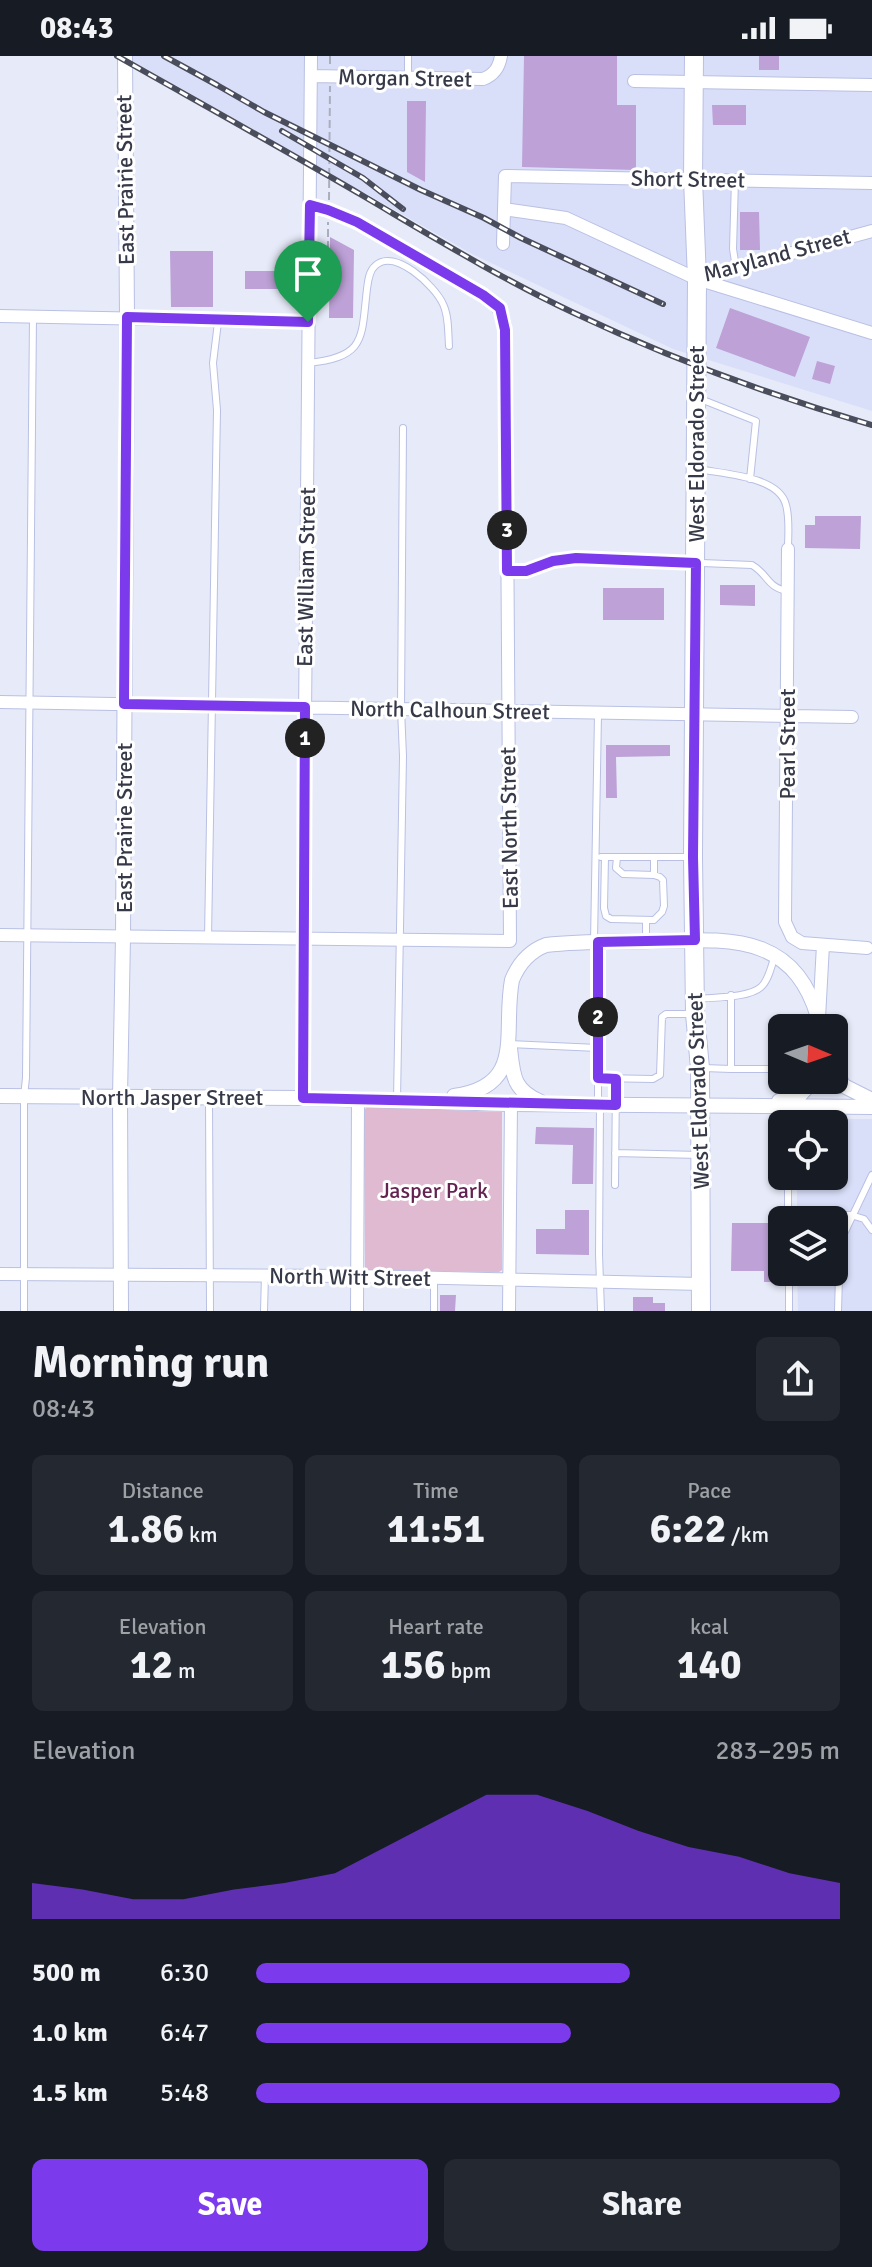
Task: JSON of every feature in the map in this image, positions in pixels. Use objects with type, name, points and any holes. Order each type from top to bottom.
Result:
[{"type":"main road","name":"West Eldorado Street","points":[[694,56],[693,179],[697,279],[693,857],[695,1007],[700,1068],[701,1311]]},
{"type":"street","name":"East Prairie Street","points":[[121,1311],[127,317],[125,56]]},
{"type":"street","name":"East William Street","points":[[303,1098],[311,56]]},
{"type":"street","name":"Morgan Street","points":[[311,76],[483,79],[496,71],[501,56]]},
{"type":"street","points":[[634,81],[872,85]]},
{"type":"street","name":"Short Street","points":[[504,209],[505,176],[872,183]]},
{"type":"street","name":"East North Street","points":[[310,205],[357,222],[483,295],[500,308],[505,330],[510,941],[401,940]]},
{"type":"street","points":[[503,244],[504,209]]},
{"type":"street","name":"Maryland Street","points":[[504,209],[566,218],[697,279],[872,231]]},
{"type":"street","points":[[697,279],[872,333]]},
{"type":"street","points":[[0,316],[308,322]]},
{"type":"street","name":"Pearl Street","points":[[788,549],[785,922],[792,937],[807,944],[823,945]]},
{"type":"street","name":"North Calhoun Street","points":[[0,702],[852,717]]},
{"type":"street","points":[[0,935],[401,940]]},
{"type":"street","points":[[547,1105],[524,1093],[518,1086],[509,1044],[510,991],[515,971],[531,953],[546,945],[695,940],[743,943],[763,948],[786,963],[805,986],[816,1014]]},
{"type":"street","points":[[820,1014],[823,945],[867,948]]},
{"type":"street","points":[[418,1100],[484,1089],[500,1071],[509,1044]]},
{"type":"street","points":[[848,1088],[872,1100]]},
{"type":"street","points":[[751,1105],[773,1103],[801,1094]]},
{"type":"street","name":"North Jasper Street","points":[[0,1096],[872,1107]]},
{"type":"street","points":[[357,1311],[358,1099]]},
{"type":"street","points":[[509,1311],[511,1104]]},
{"type":"street","name":"North Witt Street","points":[[0,1274],[509,1279],[601,1282],[620,1288],[701,1284]]},
{"type":"lane","points":[[408,56],[408,79]]},
{"type":"lane","points":[[735,180],[733,249],[736,268]]},
{"type":"lane","points":[[308,363],[329,361],[358,344],[370,275],[373,267],[381,262],[394,261],[407,267],[436,292],[444,306],[449,346]]},
{"type":"lane","points":[[24,1311],[33,316]]},
{"type":"lane","points":[[208,938],[217,424],[213,363],[219,319]]},
{"type":"lane","points":[[695,397],[756,421],[750,479]]},
{"type":"lane","points":[[397,1100],[403,756],[403,428]]},
{"type":"lane","points":[[695,468],[762,481],[778,490],[786,501],[788,549]]},
{"type":"lane","points":[[507,571],[526,571],[553,561],[576,558],[752,565],[760,569],[771,585],[788,591]]},
{"type":"lane","points":[[598,712],[595,857],[601,1311]]},
{"type":"lane","points":[[595,857],[693,857]]},
{"type":"lane","points":[[605,857],[606,916],[617,920],[654,920],[660,916],[664,906],[663,880],[654,875],[623,874],[616,868],[617,857]]},
{"type":"lane","points":[[654,857],[654,875]]},
{"type":"lane","points":[[646,920],[646,941]]},
{"type":"lane","points":[[598,1078],[653,1079],[660,1075],[662,1017],[731,995],[750,993],[762,986],[775,955]]},
{"type":"lane","points":[[731,995],[731,1069]]},
{"type":"lane","points":[[509,1044],[598,1048]]},
{"type":"lane","points":[[700,1068],[768,1069]]},
{"type":"lane","points":[[615,1185],[616,1079]]},
{"type":"lane","points":[[209,1098],[210,1311]]},
{"type":"lane","points":[[615,1153],[701,1155]]},
{"type":"lane","points":[[848,1221],[866,1192],[872,1175]]},
{"type":"lane","points":[[848,1215],[864,1219],[872,1230]]},
{"type":"lane","points":[[264,1311],[265,1275]]},
{"type":"lane","points":[[434,1278],[434,1311]]},
{"type":"lane","points":[[789,1286],[789,1311]]},
{"type":"lane","points":[[838,1286],[838,1311]]},
{"type":"path","points":[[328,261],[330,56]]},
{"type":"shaded area","points":[[124,56],[872,56],[872,411],[673,349],[472,254]]},
{"type":"shaded area","points":[[848,1119],[872,1119],[872,1311],[798,1311],[797,1286],[848,1286],[848,1206],[797,1206],[797,1190],[848,1190]]},
{"type":"green space","name":"Jasper Park","points":[[368,1107],[502,1112],[502,1270],[369,1271],[365,1268],[364,1113]]},
{"type":"building","points":[[524,56],[617,56],[617,105],[636,105],[636,170],[522,167]]},
{"type":"building","points":[[759,56],[779,56],[779,70],[759,70]]},
{"type":"building","points":[[407,101],[426,101],[425,182],[407,172]]},
{"type":"building","points":[[712,105],[746,105],[746,125],[713,125]]},
{"type":"building","points":[[740,212],[759,212],[760,250],[740,250]]},
{"type":"building","points":[[330,237],[354,250],[353,318],[329,318]]},
{"type":"building","points":[[170,251],[213,251],[213,307],[171,307]]},
{"type":"building","points":[[245,271],[292,271],[292,289],[245,289]]},
{"type":"building","points":[[730,308],[810,337],[795,377],[716,348]]},
{"type":"building","points":[[817,361],[835,366],[830,384],[812,379]]},
{"type":"building","points":[[815,516],[861,516],[860,549],[805,548],[805,525],[815,525]]},
{"type":"building","points":[[720,585],[755,585],[755,606],[720,605]]},
{"type":"building","points":[[603,588],[664,588],[664,620],[603,620]]},
{"type":"building","points":[[606,745],[670,745],[670,756],[616,757],[617,798],[606,798]]},
{"type":"building","points":[[536,1127],[594,1128],[593,1184],[572,1184],[573,1145],[535,1144]]},
{"type":"building","points":[[565,1210],[589,1210],[589,1255],[536,1254],[536,1229],[565,1229]]},
{"type":"building","points":[[732,1223],[768,1223],[768,1282],[764,1282],[764,1271],[731,1271]]},
{"type":"building","points":[[440,1295],[456,1295],[455,1311],[440,1311]]},
{"type":"building","points":[[633,1297],[653,1297],[653,1303],[665,1303],[665,1311],[633,1311]]},
{"type":"railway","points":[[117,56],[545,299],[645,345],[720,374],[872,425]]},
{"type":"railway","points":[[164,56],[217,85]]},
{"type":"railway","points":[[210,81],[264,112],[421,190],[663,304]]},
{"type":"railway","points":[[282,131],[363,178],[403,209]]},
{"type":"route","points":[[310,205],[357,222],[494,301],[500,308],[505,330],[507,571],[526,571],[553,561],[576,558],[696,563],[695,940],[598,942],[598,1078],[616,1079],[616,1105],[303,1098],[305,707],[124,704],[127,317],[308,322],[310,205]]}]
